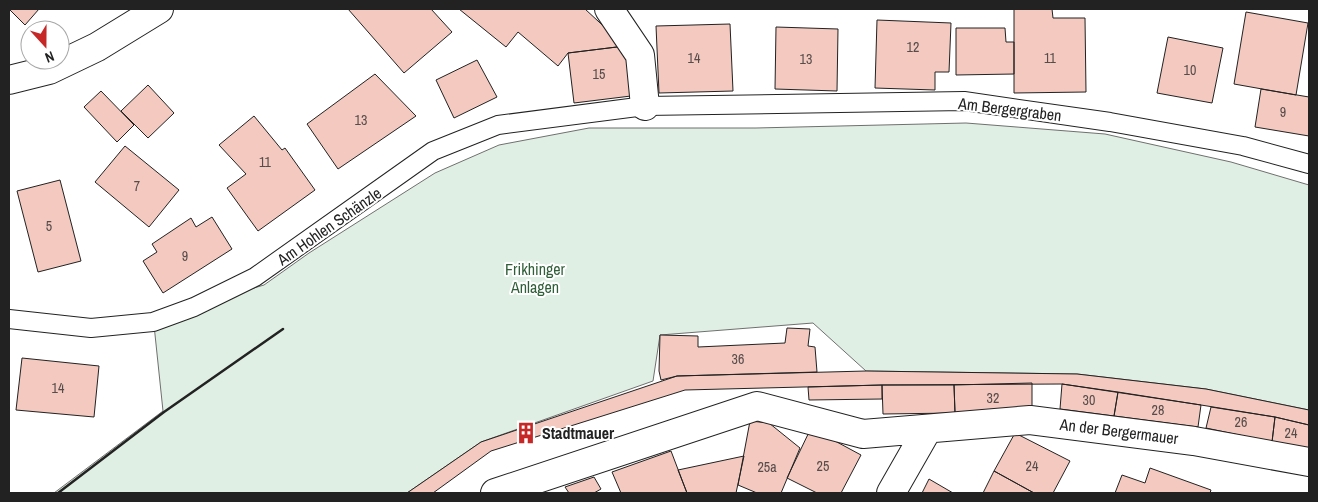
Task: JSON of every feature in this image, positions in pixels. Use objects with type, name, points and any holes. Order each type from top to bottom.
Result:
[{"type":"street","points":[[9,80],[49,70],[89,51],[160,9]]},
{"type":"street","points":[[609,9],[640,55],[645,106]]},
{"type":"street","name":"An der Bergermauer","points":[[495,493],[757,406],[863,434],[1030,420],[1194,441],[1309,462]]},
{"type":"street","points":[[891,493],[927,430]]},
{"type":"lane","name":"Am Bergergraben","points":[[645,106],[964,101],[1110,122],[1243,146],[1309,164]]},
{"type":"lane","name":"Am Hohlen Schänzle","points":[[9,319],[91,328],[153,322],[194,307],[255,277],[366,201],[433,151],[498,125],[645,106]]},
{"type":"green space","name":"Frikhinger Anlagen","points":[[966,123],[1105,134],[1231,162],[1309,185],[1309,410],[1206,389],[1077,374],[866,371],[813,323],[660,335],[653,381],[481,442],[407,493],[54,493],[163,411],[154,325],[203,303],[264,285],[309,253],[435,173],[499,145],[589,128],[756,128]]},
{"type":"building","points":[[9,9],[39,9],[29,20],[20,20]]},
{"type":"building","points":[[348,9],[431,9],[452,32],[404,73]]},
{"type":"building","points":[[459,9],[585,9],[625,46],[568,53],[558,66],[518,32],[506,47]]},
{"type":"building","points":[[1014,9],[1052,9],[1053,18],[1085,18],[1086,92],[1014,93]]},
{"type":"building","points":[[1246,12],[1308,23],[1296,95],[1234,84]]},
{"type":"building","points":[[877,20],[951,23],[949,72],[935,72],[935,90],[875,88]]},
{"type":"building","points":[[730,24],[733,91],[659,93],[656,26]]},
{"type":"building","points":[[776,27],[838,29],[837,91],[775,89]]},
{"type":"building","points":[[956,28],[1005,28],[1006,42],[1014,42],[1014,74],[956,75]]},
{"type":"building","points":[[1168,37],[1223,48],[1212,103],[1157,93]]},
{"type":"building","points":[[625,46],[631,96],[574,103],[568,53]]},
{"type":"building","points":[[477,60],[497,97],[454,118],[436,80]]},
{"type":"building","points":[[375,74],[416,116],[338,169],[307,124]]},
{"type":"building","points":[[148,85],[174,113],[148,138],[121,111]]},
{"type":"building","points":[[1261,89],[1309,97],[1309,136],[1255,127]]},
{"type":"building","points":[[101,91],[134,125],[117,142],[84,107]]},
{"type":"building","points":[[254,116],[282,150],[285,148],[315,190],[258,231],[227,188],[246,174],[219,145]]},
{"type":"building","points":[[125,146],[179,190],[149,227],[95,182]]},
{"type":"building","points":[[60,180],[81,261],[38,272],[17,191]]},
{"type":"building","points":[[212,217],[232,249],[163,293],[143,261],[157,252],[152,244],[191,218],[196,227]]},
{"type":"building","points":[[787,328],[810,329],[808,346],[815,347],[817,372],[677,376],[661,380],[659,371],[660,335],[698,336],[698,347],[785,343]]},
{"type":"building","points":[[22,358],[99,366],[94,417],[16,410]]},
{"type":"building","name":"Stadtmauer","points":[[866,371],[1077,374],[1206,389],[1309,410],[1309,425],[1275,417],[1062,384],[882,385],[685,390],[491,451],[433,493],[407,493],[481,442],[677,376]]},
{"type":"building","points":[[1032,383],[1032,412],[955,413],[954,385]]},
{"type":"building","points":[[1062,384],[1118,392],[1114,416],[1060,409]]},
{"type":"building","points":[[882,385],[954,385],[955,413],[883,414]]},
{"type":"building","points":[[882,385],[882,399],[809,400],[808,387]]},
{"type":"building","points":[[1118,392],[1201,405],[1198,427],[1114,416]]},
{"type":"building","points":[[1211,407],[1275,417],[1272,442],[1206,428]]},
{"type":"building","points":[[1275,417],[1309,425],[1309,451],[1272,442]]},
{"type":"building","points":[[750,421],[769,423],[800,448],[781,493],[757,493],[738,485]]},
{"type":"building","points":[[811,428],[861,455],[841,493],[817,493],[787,478]]},
{"type":"building","points":[[1015,433],[1070,461],[1053,493],[1034,493],[994,471]]},
{"type":"building","points":[[671,451],[687,493],[621,493],[612,472]]},
{"type":"building","points":[[744,456],[736,493],[687,493],[678,470]]},
{"type":"building","points":[[1150,468],[1211,490],[1210,493],[1115,493],[1122,475],[1145,483]]},
{"type":"building","points":[[994,471],[1034,493],[983,493]]},
{"type":"building","points":[[594,477],[601,489],[594,493],[569,493],[565,487]]},
{"type":"building","points":[[929,479],[953,493],[922,493]]},
{"type":"wall","points":[[58,493],[164,412],[283,329]]},
{"type":"place","name":"Stadtmauer","points":[[526,433]]}]
